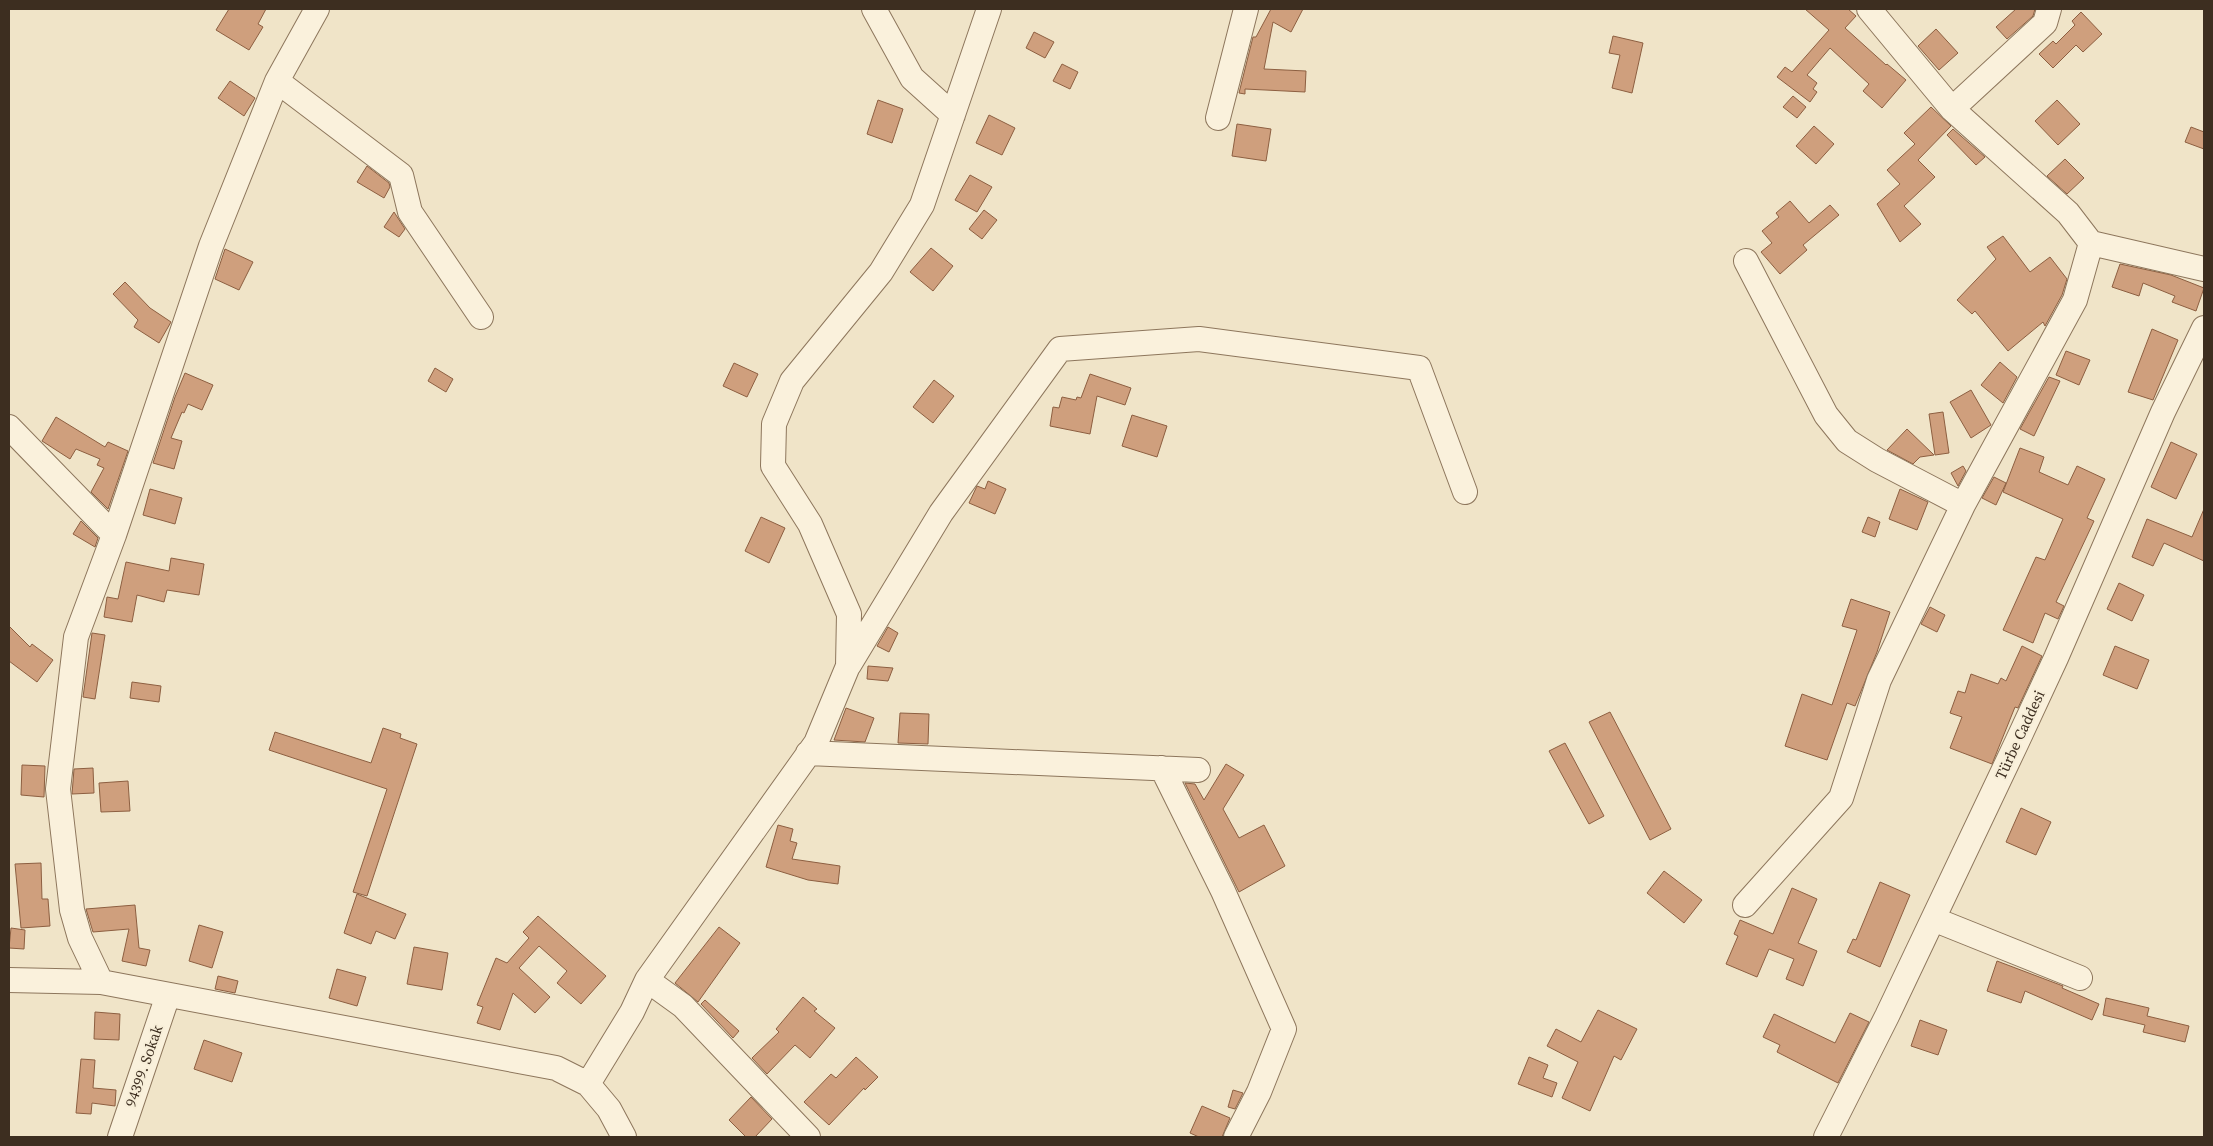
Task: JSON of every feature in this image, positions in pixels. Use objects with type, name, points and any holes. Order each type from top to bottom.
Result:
[{"type":"street","points":[[101,982],[80,938],[72,910],[58,790],[76,637],[114,535],[211,246],[277,80],[317,9]]},
{"type":"street","points":[[874,9],[912,78],[952,115]]},
{"type":"street","points":[[848,666],[849,614],[810,524],[773,466],[774,424],[792,381],[881,272],[922,205],[989,9]]},
{"type":"street","points":[[1218,118],[1246,9]]},
{"type":"street","points":[[1869,9],[1952,109],[2068,213],[2091,243],[2204,269]]},
{"type":"street","points":[[1952,109],[2045,23],[2048,9]]},
{"type":"street","points":[[277,80],[401,175],[410,212],[481,317]]},
{"type":"street","points":[[1745,905],[1841,798],[1879,680],[1963,505],[2075,300],[2091,243]]},
{"type":"street","points":[[1746,261],[1826,415],[1847,441],[1877,460],[1963,505]]},
{"type":"street","name":"Türbe Caddesi","points":[[1826,1137],[1933,918],[2056,658],[2159,420],[2204,328]]},
{"type":"street","points":[[588,1084],[632,1012],[647,980],[816,743],[848,666],[942,513],[1060,349],[1199,339],[1419,368],[1465,492]]},
{"type":"street","points":[[9,427],[114,535]]},
{"type":"street","points":[[808,754],[1198,770]]},
{"type":"street","points":[[1162,768],[1223,890],[1284,1029],[1259,1092],[1236,1137]]},
{"type":"street","points":[[1933,918],[2080,978]]},
{"type":"street","points":[[9,980],[101,982],[556,1068],[588,1084],[609,1108],[624,1137]]},
{"type":"street","points":[[647,980],[683,1006],[808,1137]]},
{"type":"street","name":"94399. Sokak","points":[[120,1137],[168,995]]},
{"type":"building","points":[[229,9],[266,9],[258,24],[263,27],[249,50],[216,30]]},
{"type":"building","points":[[1271,9],[1303,9],[1291,32],[1273,22],[1264,69],[1306,71],[1305,92],[1245,89],[1245,94],[1239,93],[1253,37],[1256,37]]},
{"type":"building","points":[[1805,9],[1848,9],[1856,16],[1845,28],[1886,65],[1906,80],[1882,108],[1863,91],[1869,84],[1830,48],[1807,75],[1817,83],[1813,89],[1817,92],[1810,102],[1777,77],[1785,67],[1792,72],[1829,30]]},
{"type":"building","points":[[2016,9],[2035,9],[2033,16],[2007,39],[1996,27]]},
{"type":"building","points":[[2081,12],[2102,34],[2083,52],[2076,45],[2053,68],[2039,54],[2053,41],[2056,44],[2075,25],[2072,21]]},
{"type":"building","points":[[1936,29],[1958,53],[1939,70],[1918,46]]},
{"type":"building","points":[[1034,32],[1054,42],[1045,58],[1026,48]]},
{"type":"building","points":[[1613,36],[1643,43],[1632,93],[1612,88],[1620,55],[1609,53]]},
{"type":"building","points":[[1062,64],[1078,72],[1070,89],[1053,81]]},
{"type":"building","points":[[230,81],[255,98],[244,116],[218,98]]},
{"type":"building","points":[[1793,96],[1806,107],[1797,118],[1783,107]]},
{"type":"building","points":[[878,100],[903,109],[892,143],[867,134]]},
{"type":"building","points":[[2057,100],[2080,124],[2058,145],[2035,121]]},
{"type":"building","points":[[1931,107],[1951,126],[1918,160],[1935,177],[1904,206],[1921,224],[1900,242],[1877,204],[1900,184],[1887,170],[1915,144],[1904,133]]},
{"type":"building","points":[[989,115],[1015,128],[1002,155],[976,143]]},
{"type":"building","points":[[1237,124],[1271,129],[1266,161],[1232,156]]},
{"type":"building","points":[[1814,126],[1834,144],[1816,164],[1796,146]]},
{"type":"building","points":[[2191,127],[2204,132],[2204,149],[2185,142]]},
{"type":"building","points":[[1953,129],[1985,157],[1976,165],[1947,135]]},
{"type":"building","points":[[2065,159],[2084,178],[2067,194],[2047,176]]},
{"type":"building","points":[[367,166],[389,183],[390,187],[384,198],[357,182]]},
{"type":"building","points":[[970,175],[992,187],[977,212],[955,200]]},
{"type":"building","points":[[1790,201],[1809,223],[1830,205],[1839,215],[1803,245],[1807,250],[1780,274],[1761,252],[1772,243],[1762,231],[1779,217],[1776,213]]},
{"type":"building","points":[[984,210],[997,220],[982,239],[969,229]]},
{"type":"building","points":[[394,212],[405,229],[399,237],[384,227]]},
{"type":"building","points":[[2003,236],[2030,272],[2050,257],[2067,279],[2062,295],[2045,326],[2043,322],[2008,351],[1975,311],[1972,314],[1957,300],[1996,259],[1987,247]]},
{"type":"building","points":[[931,248],[953,266],[933,291],[910,272]]},
{"type":"building","points":[[225,249],[253,262],[239,290],[215,279]]},
{"type":"building","points":[[2120,264],[2171,275],[2204,288],[2196,311],[2172,302],[2175,296],[2143,283],[2139,296],[2112,287]]},
{"type":"building","points":[[125,282],[150,308],[171,322],[159,343],[134,327],[138,320],[113,294]]},
{"type":"building","points":[[2152,329],[2178,340],[2153,400],[2128,392]]},
{"type":"building","points":[[2066,351],[2090,360],[2079,385],[2056,375]]},
{"type":"building","points":[[2000,362],[2017,377],[2003,403],[1981,385]]},
{"type":"building","points":[[734,363],[758,374],[747,397],[723,386]]},
{"type":"building","points":[[435,368],[453,379],[446,392],[428,381]]},
{"type":"building","points":[[185,373],[213,385],[202,410],[188,404],[184,413],[182,412],[171,438],[182,441],[174,469],[153,463]]},
{"type":"building","points":[[1090,374],[1131,388],[1125,405],[1097,396],[1090,434],[1050,426],[1053,407],[1059,408],[1062,397],[1076,400],[1077,397],[1081,398]]},
{"type":"building","points":[[2049,377],[2060,381],[2034,436],[2020,429]]},
{"type":"building","points":[[934,380],[954,396],[933,423],[913,407]]},
{"type":"building","points":[[1971,390],[1991,425],[1971,438],[1950,402]]},
{"type":"building","points":[[1943,412],[1949,453],[1935,455],[1929,414]]},
{"type":"building","points":[[1132,415],[1167,426],[1157,457],[1122,446]]},
{"type":"building","points":[[56,417],[105,447],[108,442],[128,451],[108,509],[91,492],[104,468],[97,465],[100,459],[76,449],[70,459],[42,441]]},
{"type":"building","points":[[1907,429],[1934,455],[1920,457],[1913,464],[1887,450]]},
{"type":"building","points":[[2171,442],[2197,454],[2176,499],[2151,487]]},
{"type":"building","points":[[2020,448],[2044,457],[2039,472],[2068,485],[2077,466],[2105,479],[2087,518],[2094,521],[2056,602],[2064,606],[2058,619],[2045,613],[2033,643],[2003,630],[2036,557],[2045,560],[2063,519],[2003,492]]},
{"type":"building","points":[[1963,466],[1966,471],[1958,486],[1951,473]]},
{"type":"building","points":[[1994,477],[2006,483],[1996,505],[1982,498]]},
{"type":"building","points":[[988,481],[1006,489],[995,514],[969,503],[977,486],[985,489]]},
{"type":"building","points":[[150,489],[182,498],[175,524],[143,515]]},
{"type":"building","points":[[1900,489],[1928,502],[1917,530],[1889,519]]},
{"type":"building","points":[[2204,509],[2204,561],[2164,543],[2153,566],[2132,557],[2147,519],[2192,537]]},
{"type":"building","points":[[761,517],[785,528],[769,563],[745,551]]},
{"type":"building","points":[[1868,517],[1880,522],[1875,537],[1862,532]]},
{"type":"building","points":[[81,521],[98,538],[95,547],[73,534]]},
{"type":"building","points":[[171,558],[204,564],[199,595],[167,590],[164,602],[137,595],[132,622],[104,617],[107,597],[118,599],[126,562],[169,571]]},
{"type":"building","points":[[2119,583],[2144,595],[2132,621],[2107,609]]},
{"type":"building","points":[[1851,599],[1890,612],[1877,652],[1855,706],[1847,703],[1827,760],[1785,746],[1802,694],[1832,705],[1857,630],[1842,626]]},
{"type":"building","points":[[1930,607],[1945,615],[1937,632],[1921,624]]},
{"type":"building","points":[[9,626],[30,647],[32,644],[53,660],[37,682],[9,661]]},
{"type":"building","points":[[888,627],[898,633],[889,652],[877,646]]},
{"type":"building","points":[[92,633],[105,635],[95,699],[83,697]]},
{"type":"building","points":[[2022,646],[2042,656],[2018,708],[2015,707],[1992,764],[1950,748],[1962,717],[1950,713],[1958,691],[1965,693],[1971,674],[1998,684],[2001,678],[2006,681]]},
{"type":"building","points":[[2115,646],[2149,660],[2137,689],[2103,675]]},
{"type":"building","points":[[868,666],[893,668],[888,681],[867,679]]},
{"type":"building","points":[[132,682],[161,686],[159,702],[130,698]]},
{"type":"building","points":[[846,708],[874,718],[865,742],[834,740]]},
{"type":"building","points":[[1610,712],[1671,829],[1650,840],[1589,722]]},
{"type":"building","points":[[900,713],[929,714],[928,744],[898,743]]},
{"type":"building","points":[[383,728],[401,734],[400,738],[417,744],[367,896],[353,892],[387,789],[269,750],[275,732],[371,763]]},
{"type":"building","points":[[1565,743],[1604,816],[1589,824],[1549,751]]},
{"type":"building","points":[[1226,764],[1244,775],[1223,809],[1239,838],[1264,825],[1285,866],[1239,892],[1185,783],[1195,784],[1204,800]]},
{"type":"building","points":[[22,765],[45,766],[44,797],[21,795]]},
{"type":"building","points":[[93,768],[94,793],[72,794],[74,769]]},
{"type":"building","points":[[128,781],[130,811],[101,812],[99,783]]},
{"type":"building","points":[[2021,808],[2051,822],[2036,855],[2006,842]]},
{"type":"building","points":[[778,825],[793,829],[790,841],[797,843],[792,859],[840,866],[838,884],[808,880],[766,867]]},
{"type":"building","points":[[41,863],[42,899],[48,899],[50,926],[21,928],[15,864]]},
{"type":"building","points":[[1664,871],[1702,900],[1684,923],[1647,893]]},
{"type":"building","points":[[1880,882],[1910,895],[1880,967],[1847,952],[1853,939],[1856,940]]},
{"type":"building","points":[[1792,888],[1817,899],[1798,943],[1817,951],[1803,986],[1786,979],[1794,959],[1769,949],[1757,977],[1726,964],[1738,936],[1734,934],[1740,920],[1773,934]]},
{"type":"building","points":[[357,894],[406,914],[395,939],[376,931],[371,944],[344,933]]},
{"type":"building","points":[[135,905],[139,948],[150,950],[146,966],[122,961],[129,929],[93,932],[86,909]]},
{"type":"building","points":[[538,916],[606,976],[581,1004],[557,983],[567,971],[539,946],[519,968],[550,997],[535,1013],[513,993],[500,1030],[477,1023],[483,1007],[477,1005],[496,958],[507,963],[529,938],[523,932]]},
{"type":"building","points":[[199,925],[223,932],[212,968],[189,961]]},
{"type":"building","points":[[719,927],[740,943],[698,1002],[675,983]]},
{"type":"building","points":[[11,928],[25,930],[24,949],[9,948]]},
{"type":"building","points":[[414,947],[448,953],[442,990],[407,984]]},
{"type":"building","points":[[1997,961],[2063,986],[2062,988],[2099,1004],[2092,1020],[2025,991],[2021,1003],[1987,991]]},
{"type":"building","points":[[337,969],[366,977],[357,1006],[329,998]]},
{"type":"building","points":[[218,976],[238,981],[235,993],[215,989]]},
{"type":"building","points":[[803,997],[817,1009],[814,1011],[835,1028],[810,1058],[795,1045],[767,1074],[752,1058],[779,1032],[776,1029]]},
{"type":"building","points":[[2106,998],[2149,1008],[2147,1016],[2189,1026],[2185,1042],[2143,1032],[2145,1025],[2103,1015]]},
{"type":"building","points":[[705,1000],[739,1031],[733,1038],[701,1004]]},
{"type":"building","points":[[1598,1010],[1637,1029],[1621,1060],[1614,1056],[1590,1111],[1562,1098],[1578,1062],[1547,1046],[1556,1029],[1581,1042]]},
{"type":"building","points":[[95,1012],[120,1014],[119,1040],[94,1039]]},
{"type":"building","points":[[1850,1013],[1869,1022],[1838,1083],[1777,1052],[1780,1045],[1763,1037],[1774,1014],[1835,1043]]},
{"type":"building","points":[[1920,1020],[1947,1030],[1938,1055],[1911,1046]]},
{"type":"building","points":[[204,1040],[242,1053],[232,1082],[194,1069]]},
{"type":"building","points":[[856,1057],[878,1077],[865,1090],[864,1088],[829,1125],[804,1102],[831,1074],[836,1078]]},
{"type":"building","points":[[1529,1057],[1548,1065],[1543,1078],[1557,1083],[1552,1097],[1518,1084]]},
{"type":"building","points":[[81,1059],[95,1060],[93,1088],[116,1090],[115,1106],[92,1103],[91,1114],[76,1113]]},
{"type":"building","points":[[1233,1090],[1243,1093],[1235,1109],[1228,1107]]},
{"type":"building","points":[[751,1097],[772,1119],[755,1137],[746,1137],[729,1120]]},
{"type":"building","points":[[1202,1106],[1230,1118],[1222,1137],[1199,1137],[1190,1133]]}]
